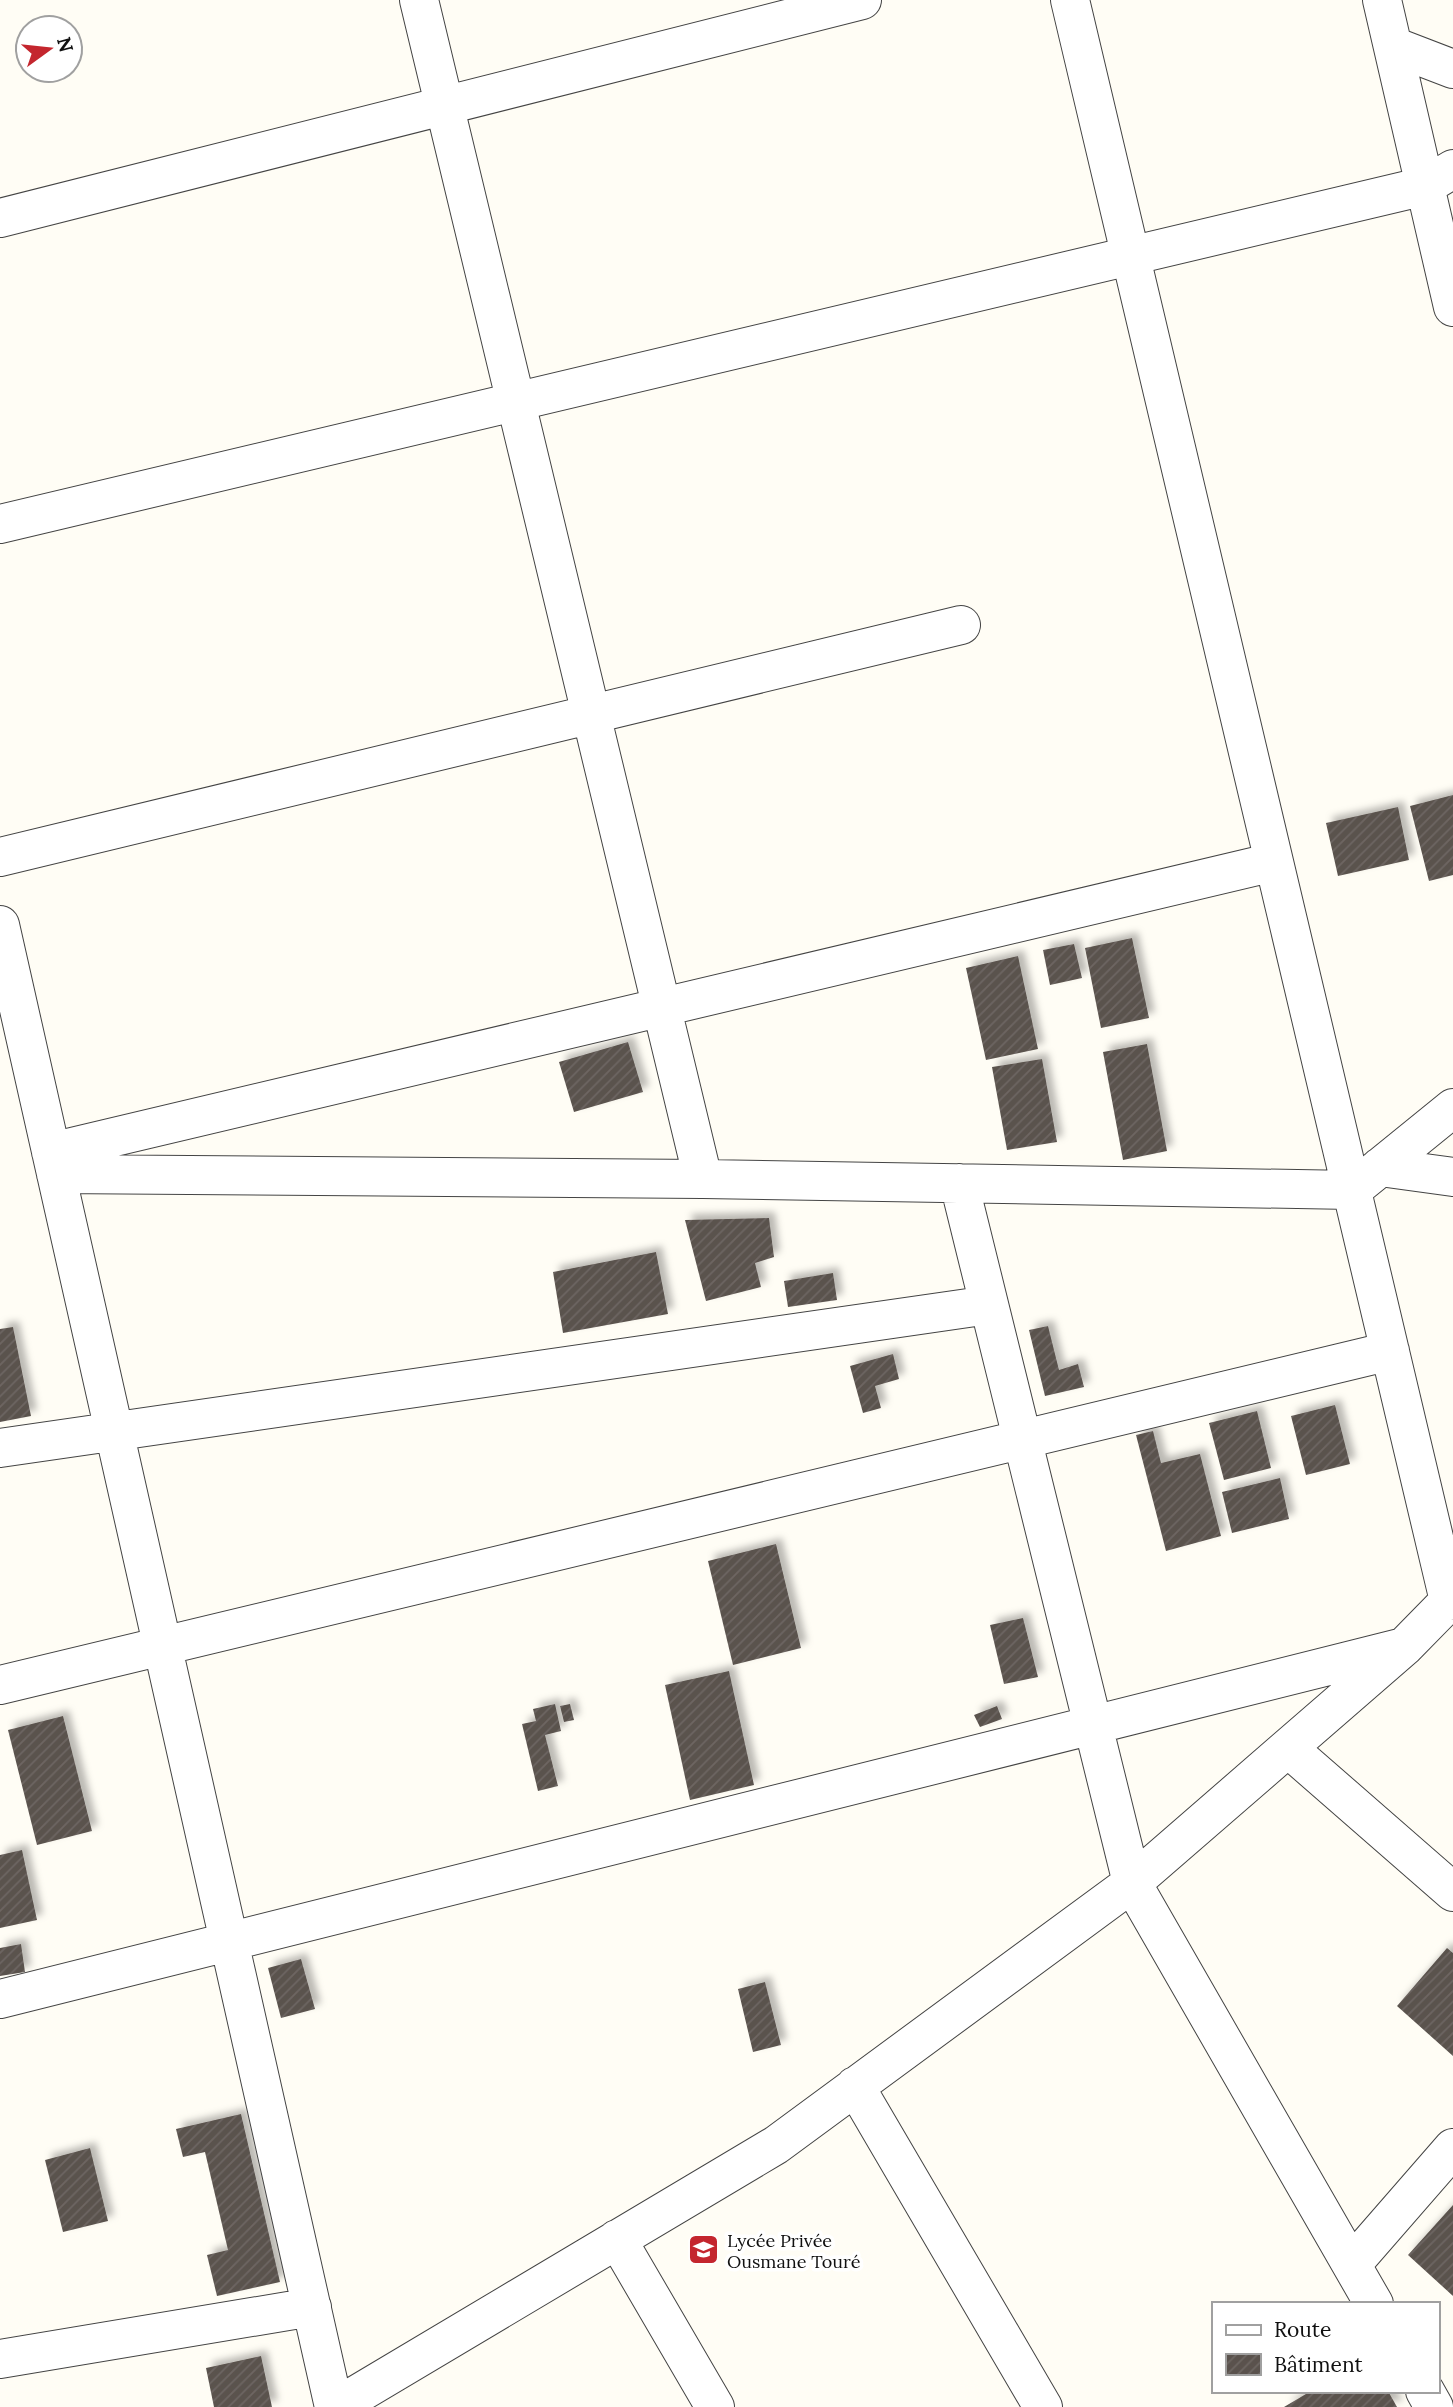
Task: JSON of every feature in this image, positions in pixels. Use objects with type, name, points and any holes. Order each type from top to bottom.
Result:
[{"type":"street","points":[[419,0],[703,1179]]},
{"type":"street","points":[[0,218],[862,0]]},
{"type":"street","points":[[0,925],[335,2407],[776,2144],[1132,1883],[1405,1647],[1451,1599],[1390,1351],[1366,1179],[1274,862],[1070,0]]},
{"type":"street","points":[[1382,0],[1393,46],[1439,177],[1453,307]]},
{"type":"street","points":[[1393,46],[1453,69]]},
{"type":"street","points":[[0,524],[1131,256],[1439,177]]},
{"type":"street","points":[[0,857],[961,625]]},
{"type":"street","points":[[54,1163],[661,1007],[1274,862]]},
{"type":"street","points":[[1366,1179],[1453,1108]]},
{"type":"street","points":[[54,1163],[959,1183],[1453,1177]]},
{"type":"street","points":[[959,1183],[1132,1883],[1373,2302]]},
{"type":"street","points":[[0,1448],[989,1305]]},
{"type":"street","points":[[0,1685],[1390,1351]]},
{"type":"street","points":[[0,1999],[1405,1647]]},
{"type":"street","points":[[1288,1748],[1453,1892]]},
{"type":"street","points":[[855,2086],[1043,2407]]},
{"type":"street","points":[[1352,2264],[1453,2148]]},
{"type":"street","points":[[617,2239],[715,2407]]},
{"type":"street","points":[[0,2359],[312,2307]]},
{"type":"building","points":[[1453,795],[1453,875],[1429,881],[1410,806]]},
{"type":"building","points":[[1398,807],[1409,860],[1338,876],[1326,823]]},
{"type":"building","points":[[1132,938],[1149,1018],[1101,1028],[1085,948]]},
{"type":"building","points":[[1074,944],[1082,978],[1050,985],[1043,950]]},
{"type":"building","points":[[1018,956],[1038,1049],[986,1060],[966,968]]},
{"type":"building","points":[[628,1042],[643,1092],[574,1112],[559,1062]]},
{"type":"building","points":[[1147,1044],[1167,1151],[1123,1160],[1103,1052]]},
{"type":"building","points":[[1042,1059],[1057,1142],[1007,1150],[992,1067]]},
{"type":"building","points":[[769,1218],[774,1257],[755,1263],[761,1287],[706,1301],[685,1220]]},
{"type":"building","points":[[656,1252],[668,1314],[563,1333],[553,1272]]},
{"type":"building","points":[[833,1273],[837,1300],[788,1307],[784,1281]]},
{"type":"building","points":[[1048,1326],[1059,1370],[1078,1364],[1084,1387],[1045,1396],[1029,1330]]},
{"type":"building","points":[[13,1327],[31,1416],[0,1422],[0,1329]]},
{"type":"building","points":[[893,1354],[899,1379],[875,1386],[881,1408],[863,1413],[850,1366]]},
{"type":"building","points":[[1335,1405],[1350,1464],[1306,1475],[1291,1416]]},
{"type":"building","points":[[1257,1411],[1271,1468],[1224,1480],[1209,1423]]},
{"type":"building","points":[[1153,1431],[1161,1463],[1200,1454],[1221,1536],[1166,1551],[1136,1435]]},
{"type":"building","points":[[1280,1478],[1289,1519],[1232,1533],[1222,1492]]},
{"type":"building","points":[[776,1544],[801,1648],[733,1665],[708,1561]]},
{"type":"building","points":[[1023,1618],[1038,1677],[1004,1684],[990,1625]]},
{"type":"building","points":[[729,1671],[754,1785],[690,1800],[665,1685]]},
{"type":"building","points":[[555,1704],[561,1731],[545,1735],[558,1786],[538,1791],[522,1724],[536,1721],[533,1709]]},
{"type":"building","points":[[570,1704],[574,1720],[564,1722],[560,1706]]},
{"type":"building","points":[[997,1706],[1002,1719],[980,1727],[974,1715]]},
{"type":"building","points":[[63,1716],[92,1831],[37,1845],[8,1730]]},
{"type":"building","points":[[22,1850],[37,1920],[0,1928],[0,1855]]},
{"type":"building","points":[[21,1944],[25,1972],[0,1976],[0,1948]]},
{"type":"building","points":[[1447,1948],[1453,1953],[1453,2056],[1397,2006]]},
{"type":"building","points":[[301,1959],[315,2009],[281,2018],[268,1968]]},
{"type":"building","points":[[765,1982],[781,2045],[753,2052],[738,1989]]},
{"type":"building","points":[[241,2114],[280,2282],[217,2296],[207,2255],[228,2250],[205,2152],[183,2157],[176,2129]]},
{"type":"building","points":[[90,2148],[108,2221],[63,2232],[45,2160]]},
{"type":"building","points":[[1453,2205],[1453,2296],[1408,2255]]},
{"type":"building","points":[[261,2356],[272,2407],[214,2407],[206,2368]]},
{"type":"building","points":[[1308,2393],[1389,2393],[1397,2407],[1284,2407]]},
{"type":"place","name":"Lycée Privée Ousmane Touré","points":[[704,2250]]}]
